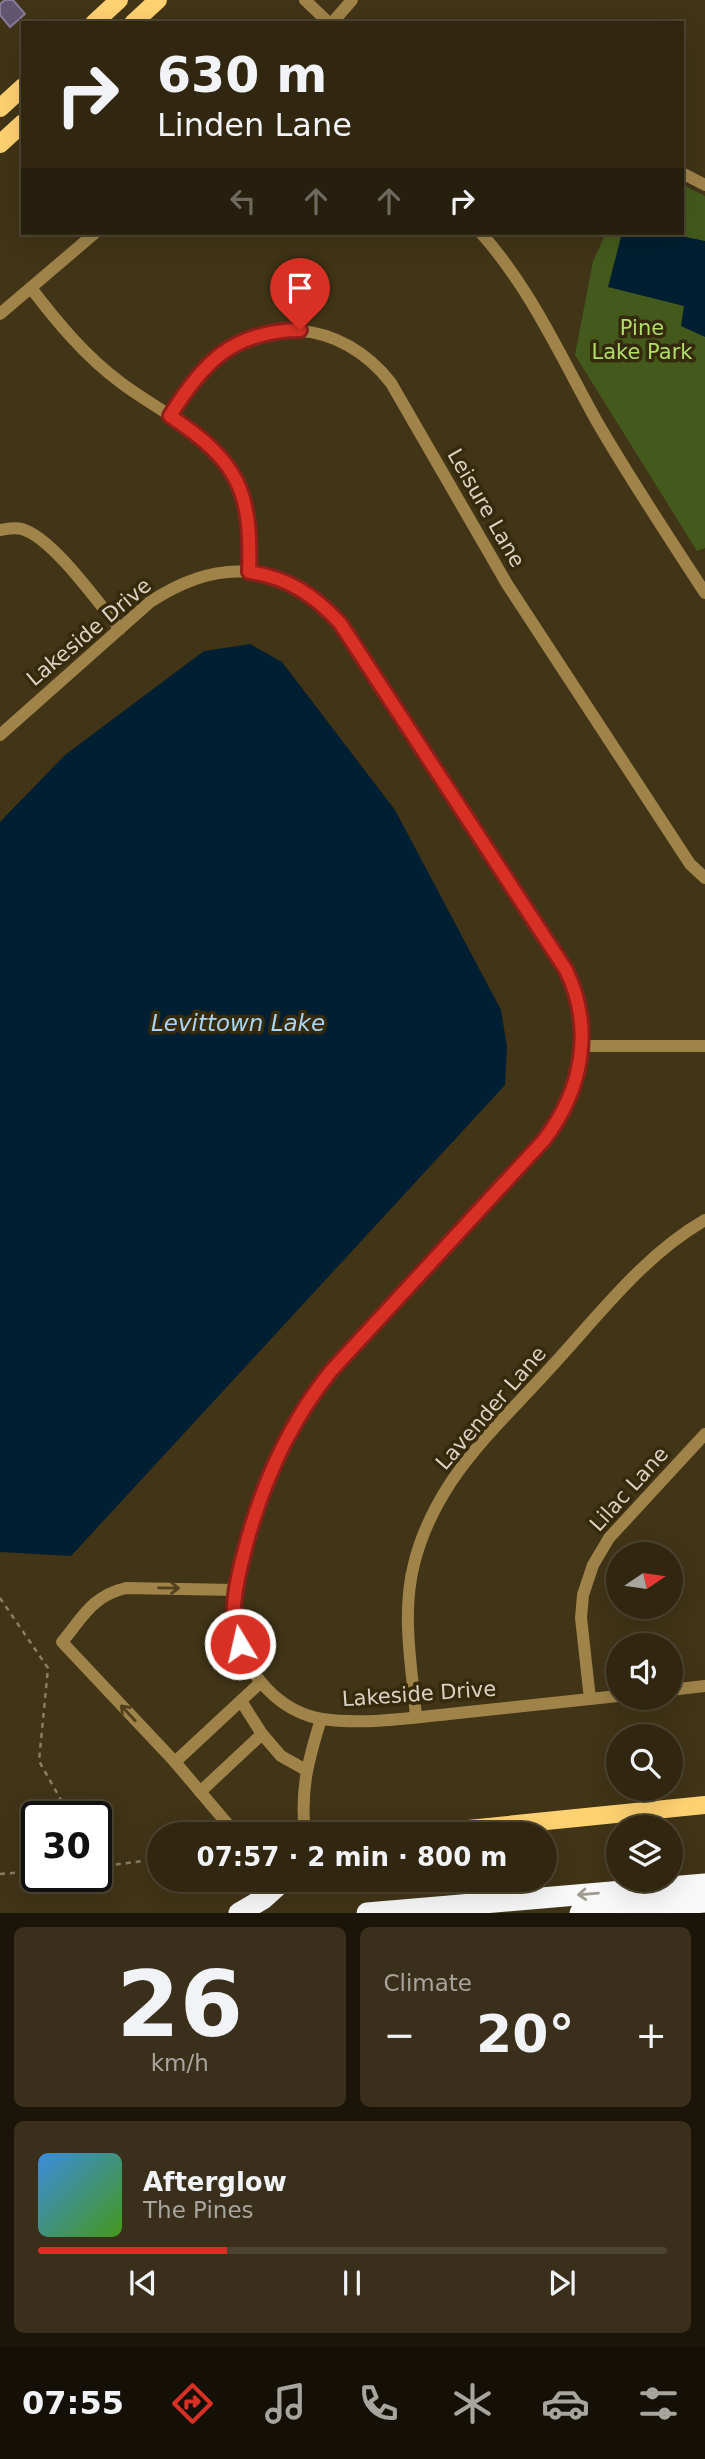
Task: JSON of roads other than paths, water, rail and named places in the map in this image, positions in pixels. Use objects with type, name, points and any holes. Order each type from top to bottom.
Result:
[{"type":"highway","points":[[368,1913],[705,1884]]},
{"type":"highway","points":[[239,1913],[271,1892]]},
{"type":"highway","points":[[580,1913],[705,1902]]},
{"type":"main road","points":[[96,21],[119,0]]},
{"type":"main road","points":[[135,21],[158,0]]},
{"type":"main road","points":[[0,108],[21,89]]},
{"type":"main road","points":[[0,144],[21,125]]},
{"type":"main road","points":[[537,1822],[705,1805]]},
{"type":"street","points":[[305,0],[329,21]]},
{"type":"street","points":[[333,21],[352,0]]},
{"type":"street","points":[[684,174],[705,185]]},
{"type":"street","points":[[0,314],[93,235]]},
{"type":"street","points":[[483,235],[511,268],[540,314],[612,446],[705,593]]},
{"type":"street","points":[[31,288],[64,329],[119,382],[207,442],[226,464],[241,487],[248,521],[249,572]]},
{"type":"street","name":"Leisure Lane","points":[[170,416],[189,386],[215,358],[239,343],[264,333],[300,330],[318,332],[352,345],[367,356],[391,383],[507,584],[690,864],[705,878]]},
{"type":"street","points":[[0,530],[16,528],[38,537],[66,565],[120,629]]},
{"type":"street","name":"Lakeside Drive","points":[[0,735],[150,602],[190,579],[218,572],[249,572],[279,578],[296,586],[340,623],[566,970],[578,1000],[582,1024],[582,1046],[575,1086],[567,1105],[544,1140],[331,1371],[300,1413],[283,1445],[250,1532],[236,1590],[235,1621],[240,1644],[261,1682],[297,1711],[321,1719],[346,1721],[415,1717],[606,1697]]},
{"type":"street","points":[[582,1046],[705,1046]]},
{"type":"street","name":"Lavender Lane","points":[[415,1717],[408,1639],[408,1593],[421,1540],[442,1496],[478,1447],[651,1260],[685,1231],[705,1220]]},
{"type":"street","name":"Lilac Lane","points":[[590,1699],[581,1618],[583,1595],[593,1565],[609,1538],[705,1434]]},
{"type":"street","points":[[226,1822],[175,1762],[62,1642],[96,1600],[108,1592],[125,1588],[236,1590]]},
{"type":"street","points":[[175,1762],[261,1682]]},
{"type":"street","points":[[683,1689],[705,1686]]},
{"type":"street","points":[[241,1701],[262,1734],[281,1756],[306,1770]]},
{"type":"street","points":[[304,1822],[302,1801],[306,1770],[321,1719]]},
{"type":"street","points":[[200,1792],[262,1734]]},
{"type":"water","points":[[621,235],[676,235],[705,241],[705,337],[681,326],[684,306],[608,287]]},
{"type":"water","name":"Levittown Lake","points":[[250,644],[282,662],[395,810],[501,1010],[507,1047],[505,1085],[71,1556],[0,1552],[0,822],[65,755],[204,651]]},
{"type":"park label","name":"Pine Lake Park","points":[[642,340]]}]
